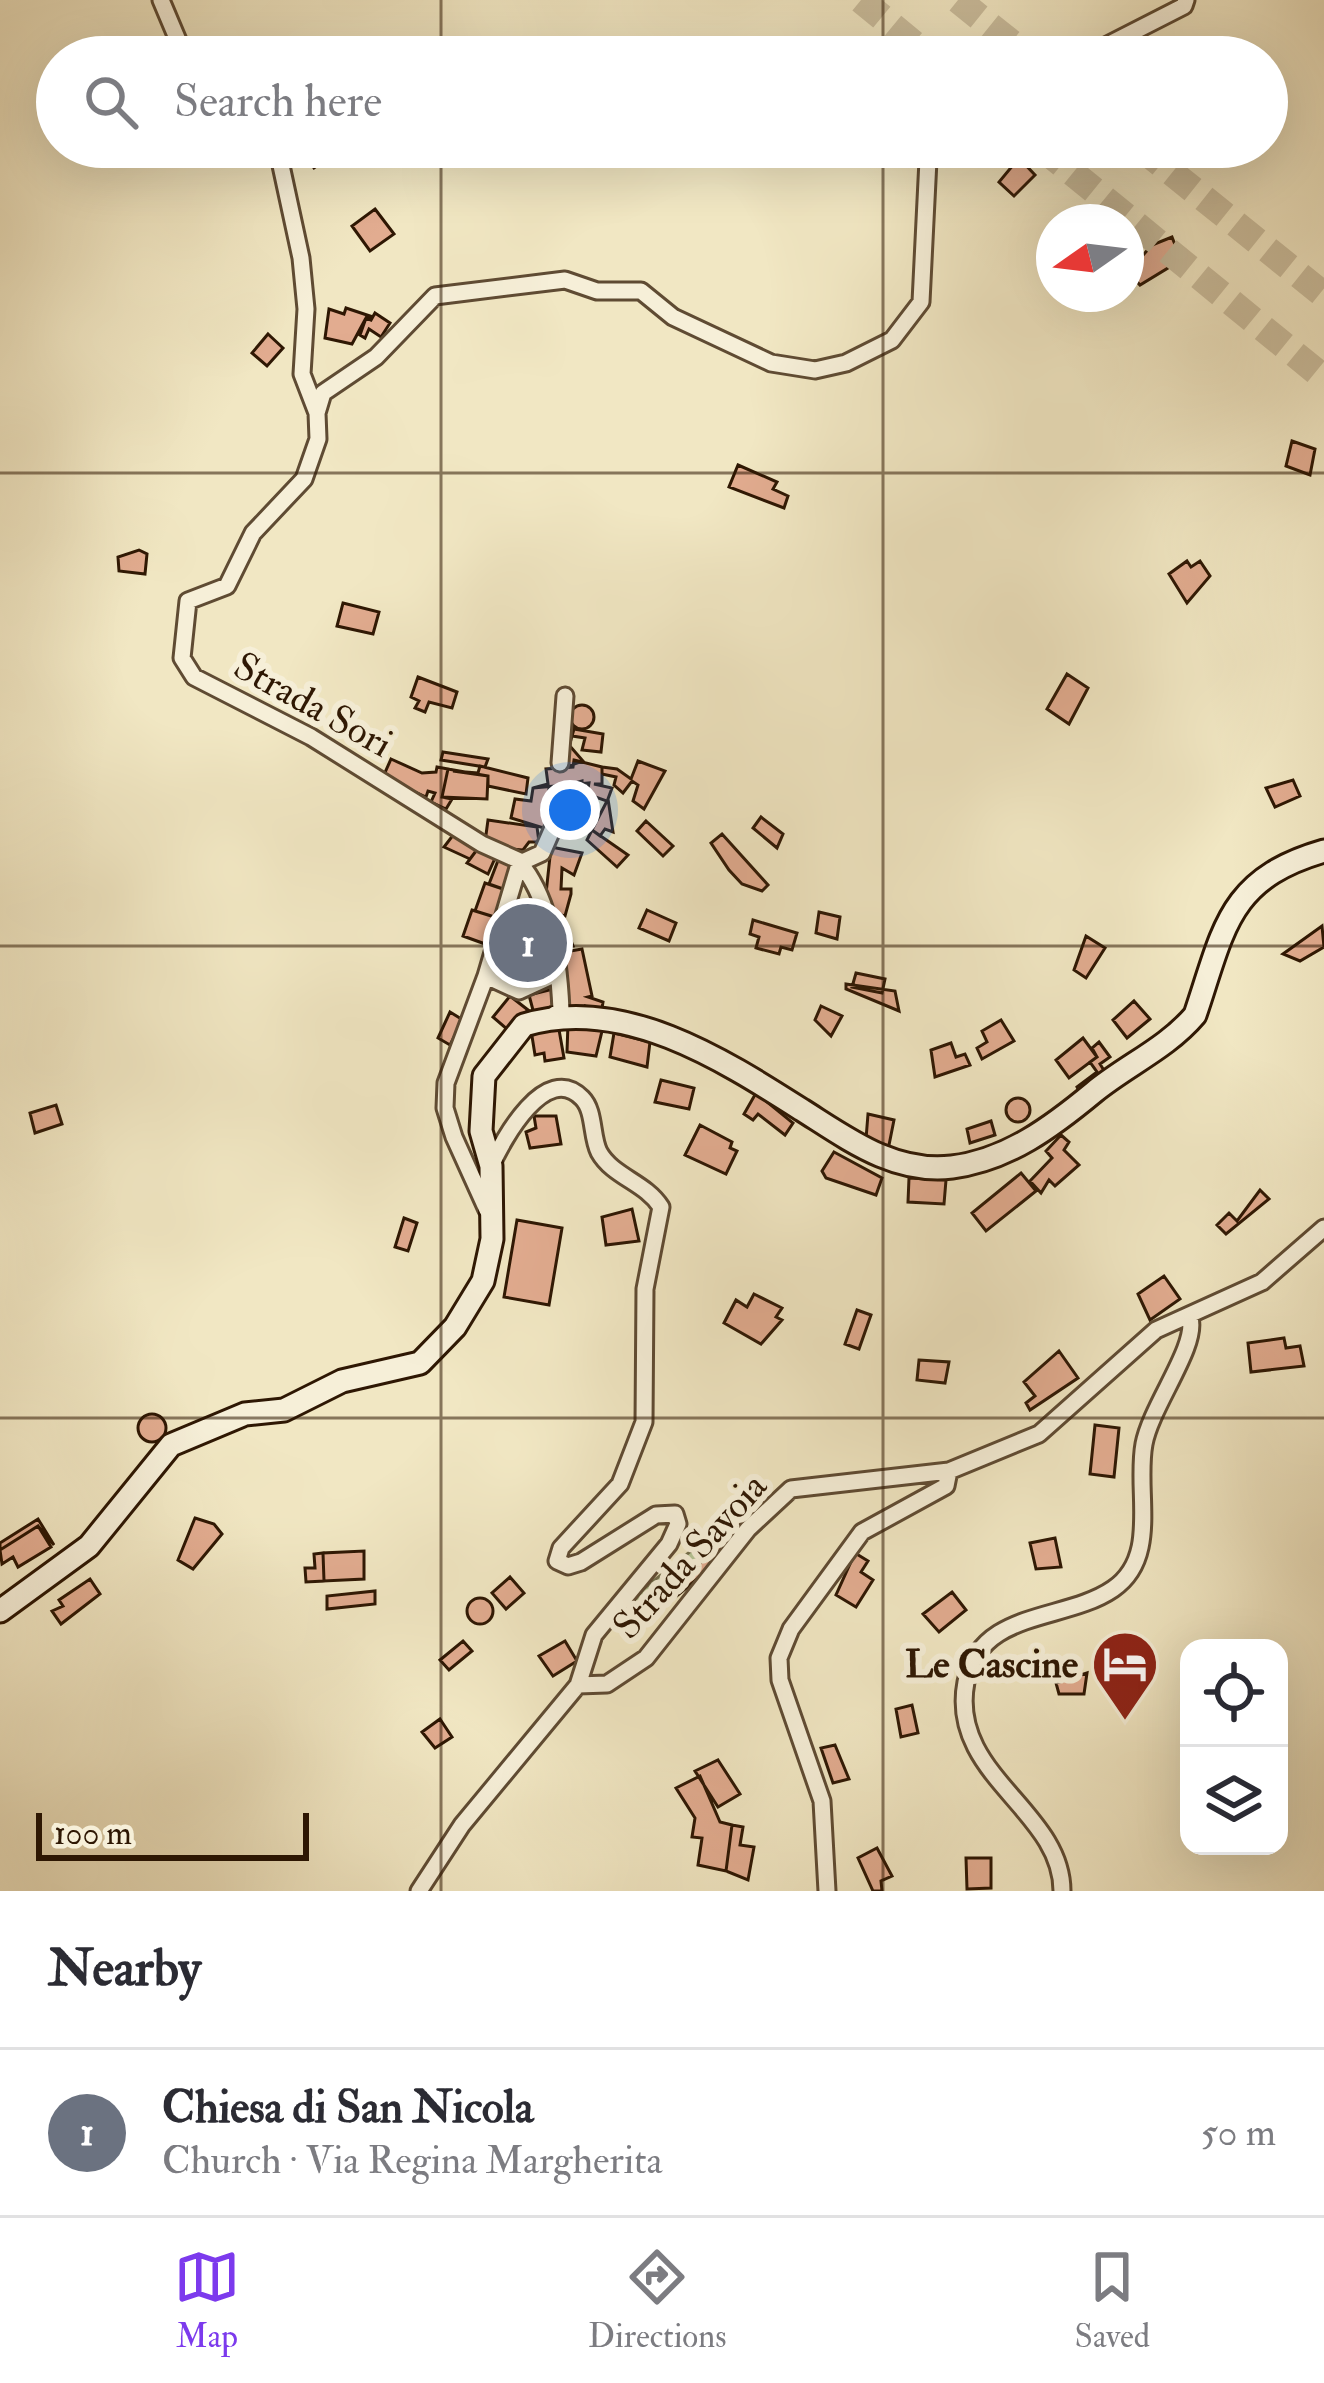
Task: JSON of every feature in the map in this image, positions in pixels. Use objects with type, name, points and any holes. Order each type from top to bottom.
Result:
[{"type":"main road","points":[[0,1611],[89,1546],[171,1445],[245,1414],[284,1410],[342,1381],[420,1363],[454,1327],[483,1281],[492,1221],[491,1166],[481,1130],[484,1076],[524,1025],[551,1017],[620,1022],[670,1037],[763,1085],[868,1153],[902,1163],[949,1168],[989,1158],[1067,1119],[1093,1093],[1183,1030],[1195,1015],[1240,897],[1263,878],[1324,851]]},
{"type":"street","points":[[160,0],[176,36]]},
{"type":"street","points":[[1125,36],[1184,6],[1186,0]]},
{"type":"street","name":"Strada Sori","points":[[283,168],[302,258],[306,309],[302,374],[317,413],[318,440],[304,479],[253,533],[227,586],[188,601],[182,658],[194,676],[310,737],[520,863]]},
{"type":"street","points":[[317,413],[322,393],[376,357],[435,296],[565,280],[597,291],[640,292],[673,317],[771,363],[815,370],[846,363],[892,340],[921,302],[928,168]]},
{"type":"street","points":[[560,763],[565,696]]},
{"type":"street","points":[[492,1221],[445,1108],[446,1084],[486,976],[520,863],[542,853],[556,821]]},
{"type":"street","points":[[520,863],[539,888],[562,1010],[551,1017]]},
{"type":"street","points":[[486,976],[519,991],[556,974]]},
{"type":"street","points":[[419,1891],[462,1825],[578,1684],[594,1635],[669,1544],[679,1524],[675,1514],[656,1515],[581,1562],[557,1561],[560,1548],[620,1484],[644,1422],[645,1288],[661,1207],[650,1190],[616,1170],[600,1153],[588,1106],[569,1090],[551,1090],[518,1118],[491,1166]]},
{"type":"street","name":"Strada Savoia","points":[[578,1684],[607,1684],[646,1658],[748,1529],[791,1489],[950,1472],[1039,1434],[1126,1353],[1183,1315],[1190,1318],[1262,1282],[1324,1228]]},
{"type":"street","points":[[1062,1891],[1062,1876],[1038,1825],[983,1764],[968,1720],[967,1678],[992,1637],[1016,1622],[1090,1601],[1130,1576],[1140,1557],[1144,1445],[1154,1405],[1191,1342],[1190,1318]]},
{"type":"street","points":[[826,1891],[822,1801],[780,1680],[778,1658],[791,1629],[862,1532],[946,1486],[950,1472]]},
{"type":"green space","points":[[718,1517],[736,1529],[713,1566],[646,1621],[632,1598],[696,1547]]},
{"type":"building","points":[[1011,168],[1028,168],[1035,175],[1014,196],[999,182]]},
{"type":"building","points":[[375,209],[394,234],[370,251],[352,226]]},
{"type":"building","points":[[1172,237],[1181,260],[1144,283],[1144,254]]},
{"type":"building","points":[[346,308],[373,317],[366,318],[352,344],[325,338],[329,309],[344,314]]},
{"type":"building","points":[[375,313],[390,323],[381,337],[369,329],[365,338],[360,335],[366,318],[371,320]]},
{"type":"building","points":[[268,334],[283,348],[267,366],[252,353]]},
{"type":"building","points":[[1292,441],[1315,449],[1310,475],[1286,466]]},
{"type":"building","points":[[738,465],[777,482],[773,489],[788,496],[784,508],[729,487]]},
{"type":"building","points":[[139,550],[147,554],[145,574],[119,571],[118,557]]},
{"type":"building","points":[[1187,561],[1191,567],[1200,561],[1210,576],[1187,603],[1169,574]]},
{"type":"building","points":[[343,603],[379,612],[373,634],[337,626]]},
{"type":"building","points":[[1067,674],[1088,688],[1069,724],[1047,709]]},
{"type":"building","points":[[418,677],[457,692],[452,708],[429,702],[425,712],[415,708],[419,701],[411,697]]},
{"type":"building","points":[[582,705],[591,708],[591,726],[582,729],[573,726],[570,717],[573,708]]},
{"type":"building","points":[[574,729],[603,734],[601,752],[582,750],[585,738],[572,736]]},
{"type":"building","points":[[569,745],[583,761],[563,768]]},
{"type":"building","points":[[443,752],[488,759],[485,767],[441,760]]},
{"type":"building","points":[[391,759],[422,773],[436,772],[437,767],[448,769],[442,797],[452,799],[446,809],[431,802],[435,793],[428,791],[426,797],[383,777]]},
{"type":"building","points":[[574,760],[602,767],[602,784],[594,784],[612,788],[608,799],[613,832],[605,829],[600,836],[592,830],[607,801],[593,796],[583,816],[589,783],[533,788],[548,784],[546,769],[573,767]]},
{"type":"building","points":[[638,761],[665,771],[644,809],[633,801],[638,785],[632,781],[623,793],[614,785],[616,777],[602,774],[602,767],[617,769],[631,779]]},
{"type":"building","points":[[480,766],[528,778],[526,794],[488,786],[488,776],[453,771],[478,773]]},
{"type":"building","points":[[448,769],[488,776],[487,799],[442,797]]},
{"type":"building","points":[[1293,780],[1300,796],[1275,807],[1266,788]]},
{"type":"building","points":[[582,781],[582,797],[550,799],[549,790]]},
{"type":"building","points":[[548,786],[556,806],[547,808],[550,830],[511,818],[515,799],[531,801],[533,788]]},
{"type":"building","points":[[582,797],[581,815],[556,818],[554,800]]},
{"type":"building","points":[[761,817],[783,834],[777,848],[753,828]]},
{"type":"building","points":[[488,820],[537,827],[539,842],[529,842],[523,850],[485,842]]},
{"type":"building","points":[[646,821],[673,846],[663,856],[637,831]]},
{"type":"building","points":[[457,830],[479,847],[470,859],[444,847]]},
{"type":"building","points":[[592,830],[628,855],[617,867],[587,840]]},
{"type":"building","points":[[722,834],[768,885],[762,891],[742,884],[729,870],[711,843]]},
{"type":"building","points":[[479,847],[496,856],[488,874],[467,863]]},
{"type":"building","points":[[551,847],[582,853],[574,875],[562,868],[561,889],[571,889],[571,894],[565,916],[561,915],[573,946],[555,948],[545,903]]},
{"type":"building","points":[[499,858],[516,864],[506,890],[489,884]]},
{"type":"building","points":[[485,883],[506,890],[498,918],[475,911]]},
{"type":"building","points":[[509,905],[542,905],[548,949],[540,971],[521,983],[513,971],[500,969],[503,952],[508,952],[504,931]]},
{"type":"building","points":[[472,910],[498,918],[488,945],[463,936]]},
{"type":"building","points":[[647,910],[676,923],[669,941],[639,928]]},
{"type":"building","points":[[819,912],[840,917],[837,939],[816,933]]},
{"type":"building","points":[[753,920],[797,933],[792,950],[781,947],[779,954],[756,948],[759,937],[750,934]]},
{"type":"building","points":[[1322,926],[1324,947],[1300,961],[1283,954]]},
{"type":"building","points":[[1086,936],[1105,948],[1086,978],[1074,970]]},
{"type":"building","points":[[582,949],[592,996],[588,997],[603,1002],[601,1014],[585,1006],[582,1012],[568,1008],[559,953]]},
{"type":"building","points":[[856,973],[885,979],[882,993],[852,987]]},
{"type":"building","points":[[846,984],[895,991],[899,1011],[846,989]]},
{"type":"building","points":[[553,989],[557,1009],[534,1014],[529,995]]},
{"type":"building","points":[[510,996],[528,1010],[508,1030],[493,1017]]},
{"type":"building","points":[[1134,1001],[1150,1019],[1127,1038],[1113,1020]]},
{"type":"building","points":[[821,1006],[842,1016],[831,1036],[815,1020]]},
{"type":"building","points":[[450,1012],[463,1020],[450,1045],[438,1038]]},
{"type":"building","points":[[1001,1020],[1014,1041],[982,1059],[977,1048],[987,1042],[982,1031]]},
{"type":"building","points":[[568,1023],[602,1031],[596,1056],[567,1052]]},
{"type":"building","points":[[558,1024],[564,1058],[545,1061],[544,1053],[535,1055],[531,1030]]},
{"type":"building","points":[[614,1033],[650,1042],[647,1067],[610,1057]]},
{"type":"building","points":[[1083,1038],[1097,1057],[1069,1078],[1056,1060]]},
{"type":"building","points":[[1099,1042],[1110,1057],[1100,1064],[1105,1072],[1079,1091],[1077,1087],[1097,1072],[1090,1062],[1097,1057],[1092,1048]]},
{"type":"building","points":[[951,1043],[956,1057],[965,1054],[970,1065],[935,1077],[931,1050]]},
{"type":"building","points":[[661,1080],[694,1088],[689,1109],[655,1102]]},
{"type":"building","points":[[756,1093],[793,1123],[785,1135],[758,1114],[753,1120],[744,1114]]},
{"type":"building","points":[[1018,1098],[1030,1110],[1018,1122],[1006,1110]]},
{"type":"building","points":[[56,1105],[62,1124],[35,1133],[30,1113]]},
{"type":"building","points":[[868,1114],[894,1120],[888,1150],[866,1139]]},
{"type":"building","points":[[534,1116],[556,1116],[561,1144],[530,1148],[526,1132],[536,1128]]},
{"type":"building","points":[[991,1121],[995,1135],[970,1143],[967,1129]]},
{"type":"building","points":[[700,1125],[732,1142],[730,1148],[737,1151],[726,1174],[685,1155]]},
{"type":"building","points":[[1061,1135],[1069,1142],[1064,1150],[1079,1165],[1055,1186],[1049,1180],[1041,1193],[1030,1181],[1052,1158],[1046,1151]]},
{"type":"building","points":[[834,1152],[882,1178],[876,1195],[826,1178],[822,1171]]},
{"type":"building","points":[[1021,1173],[1036,1191],[986,1231],[972,1213]]},
{"type":"building","points":[[909,1178],[946,1180],[944,1204],[908,1202]]},
{"type":"building","points":[[1260,1190],[1269,1199],[1226,1234],[1217,1225],[1229,1213],[1237,1221]]},
{"type":"building","points":[[632,1209],[639,1241],[606,1245],[602,1217]]},
{"type":"building","points":[[404,1218],[417,1223],[408,1251],[395,1247]]},
{"type":"building","points":[[517,1220],[562,1228],[549,1305],[504,1297]]},
{"type":"building","points":[[1164,1276],[1180,1299],[1150,1320],[1138,1294]]},
{"type":"building","points":[[754,1294],[782,1308],[776,1317],[782,1320],[761,1344],[724,1323],[736,1300],[747,1307]]},
{"type":"building","points":[[857,1310],[871,1315],[859,1349],[845,1344]]},
{"type":"building","points":[[1284,1338],[1286,1348],[1300,1346],[1304,1366],[1251,1372],[1248,1343]]},
{"type":"building","points":[[1059,1351],[1078,1378],[1030,1410],[1026,1403],[1035,1396],[1024,1382]]},
{"type":"building","points":[[919,1360],[949,1362],[945,1383],[917,1380]]},
{"type":"building","points":[[152,1414],[162,1418],[166,1428],[162,1438],[152,1442],[142,1438],[138,1428],[142,1418]]},
{"type":"building","points":[[1095,1425],[1119,1428],[1114,1477],[1090,1474]]},
{"type":"building","points":[[195,1518],[214,1524],[222,1534],[193,1569],[178,1560]]},
{"type":"building","points":[[38,1519],[54,1545],[38,1526],[0,1550],[0,1543]]},
{"type":"building","points":[[728,1524],[735,1528],[713,1566],[646,1621],[638,1610],[705,1559]]},
{"type":"building","points":[[38,1526],[51,1547],[18,1567],[13,1557],[2,1564],[0,1550]]},
{"type":"building","points":[[1055,1538],[1061,1567],[1036,1569],[1030,1543]]},
{"type":"building","points":[[364,1551],[364,1579],[324,1581],[323,1553]]},
{"type":"building","points":[[323,1553],[324,1581],[306,1582],[305,1568],[315,1568],[314,1554]]},
{"type":"building","points":[[855,1553],[868,1561],[861,1572],[873,1580],[856,1607],[836,1595]]},
{"type":"building","points":[[510,1577],[524,1593],[506,1609],[492,1593]]},
{"type":"building","points":[[90,1579],[100,1594],[61,1624],[52,1611],[63,1606],[59,1600]]},
{"type":"building","points":[[375,1591],[375,1604],[327,1609],[327,1596]]},
{"type":"building","points":[[952,1592],[966,1610],[939,1632],[923,1614]]},
{"type":"building","points":[[480,1598],[493,1611],[480,1624],[467,1611]]},
{"type":"building","points":[[463,1641],[472,1651],[449,1670],[440,1660]]},
{"type":"building","points":[[565,1641],[577,1661],[553,1676],[539,1656]]},
{"type":"building","points":[[1087,1673],[1084,1694],[1059,1694],[1056,1683]]},
{"type":"building","points":[[912,1705],[918,1733],[901,1737],[896,1709]]},
{"type":"building","points":[[440,1719],[452,1737],[435,1748],[422,1732]]},
{"type":"building","points":[[835,1745],[849,1779],[833,1783],[821,1748]]},
{"type":"building","points":[[718,1760],[740,1794],[718,1807],[695,1771]]},
{"type":"building","points":[[700,1776],[720,1822],[732,1825],[726,1871],[698,1865],[702,1838],[692,1837],[695,1818],[676,1788]]},
{"type":"building","points":[[732,1825],[743,1827],[740,1845],[754,1847],[748,1880],[726,1871]]},
{"type":"building","points":[[877,1848],[892,1876],[881,1881],[882,1891],[873,1891],[858,1858]]},
{"type":"building","points":[[966,1858],[991,1858],[991,1888],[967,1889]]},
{"type":"tunnel","points":[[861,0],[905,36]]},
{"type":"tunnel","points":[[958,0],[1003,36]]},
{"type":"tunnel","points":[[1067,168],[1324,378]]},
{"type":"tunnel","points":[[1166,168],[1324,295]]},
{"type":"place","name":"Chiesa di San Nicola","points":[[528,943]]},
{"type":"place","name":"Le Cascine","points":[[1125,1723]]}]
